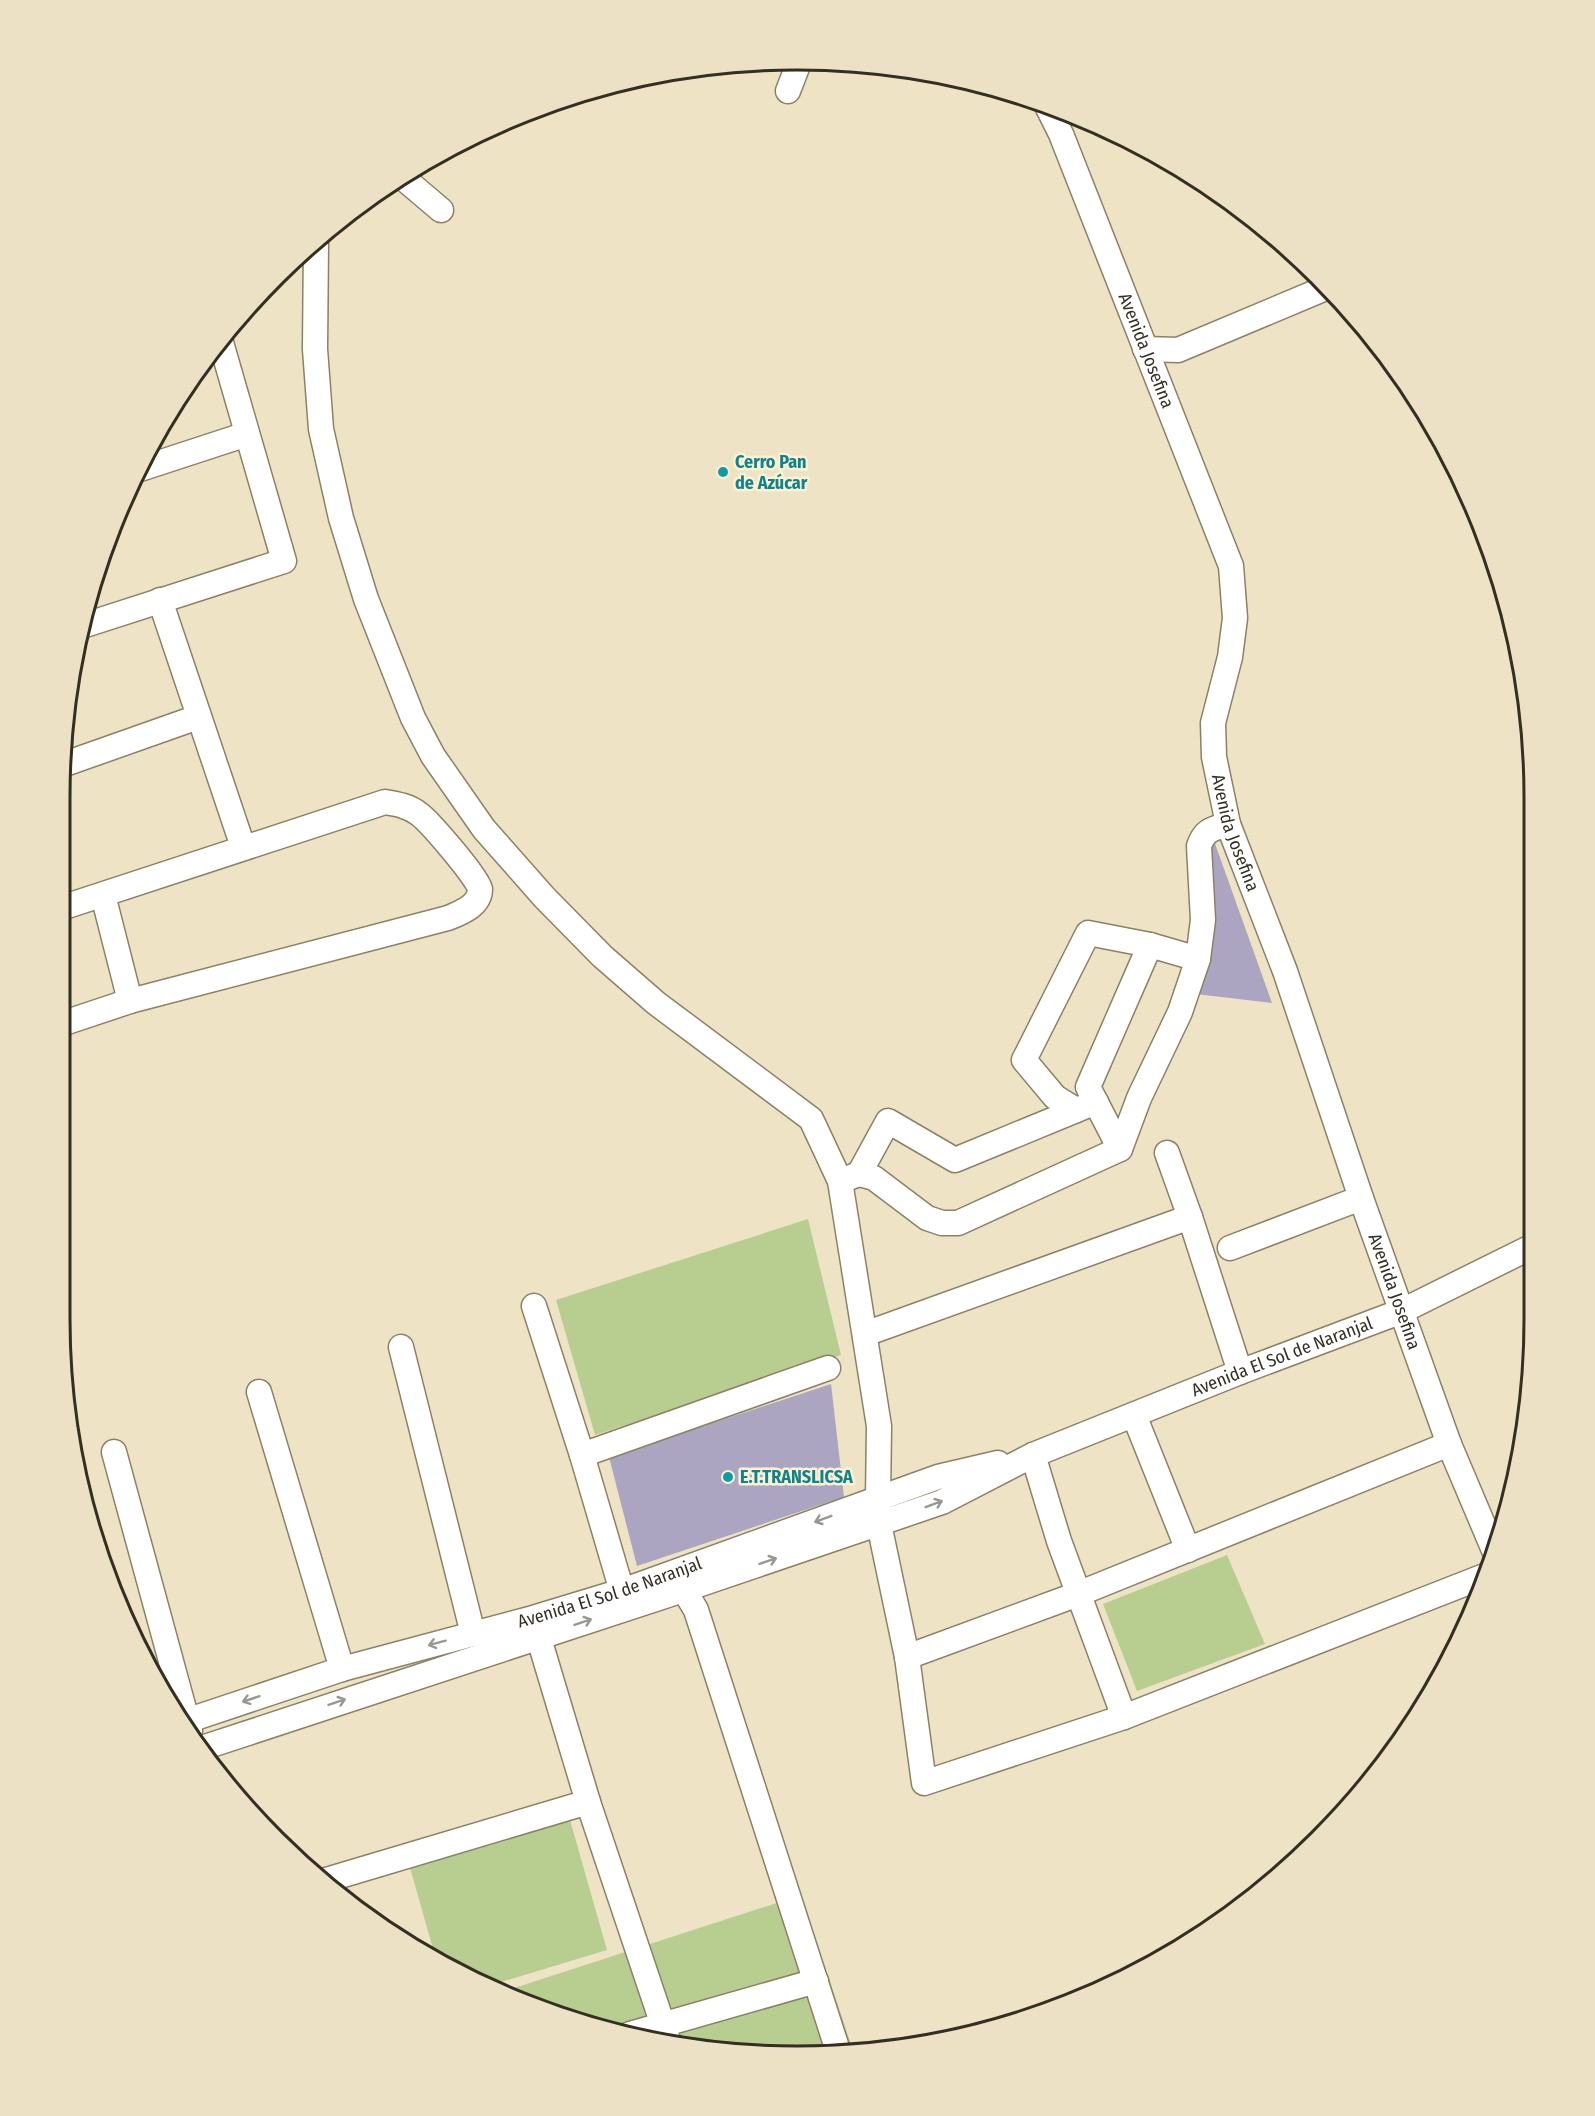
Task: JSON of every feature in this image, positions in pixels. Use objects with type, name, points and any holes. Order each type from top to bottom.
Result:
[{"type":"street","points":[[788,91],[796,70]]},
{"type":"street","name":"Avenida Josefina","points":[[1053,117],[1231,566],[1235,618],[1230,657],[1213,723],[1214,757],[1228,824],[1285,971],[1361,1198],[1449,1444],[1490,1540]]},
{"type":"street","points":[[409,183],[441,210]]},
{"type":"street","points":[[316,253],[315,349],[321,429],[341,518],[366,599],[413,718],[433,756],[484,829],[544,897],[602,956],[656,1003],[811,1119],[850,1178],[865,1334],[879,1426],[879,1524],[907,1657],[924,1783],[1124,1717],[1476,1579]]},
{"type":"street","points":[[1145,349],[1178,350],[1319,291]]},
{"type":"street","points":[[92,623],[284,561],[224,352]]},
{"type":"street","points":[[151,465],[246,434]]},
{"type":"street","points":[[160,600],[243,847]]},
{"type":"street","points":[[72,762],[198,717]]},
{"type":"street","points":[[70,905],[385,802],[401,804],[420,814],[476,879],[480,889],[476,900],[466,911],[448,918],[130,1001],[70,1021]]},
{"type":"street","points":[[850,1178],[874,1178],[927,1218],[942,1223],[958,1222],[1120,1149],[1139,1098],[1180,1012],[1198,959],[1203,920],[1200,846],[1203,836],[1209,830],[1228,824]]},
{"type":"street","points":[[103,895],[130,1001]]},
{"type":"street","points":[[1120,1149],[1086,1106],[1055,1097],[1024,1060],[1088,933],[1150,945],[1198,959]]},
{"type":"street","points":[[1086,1106],[1088,1087],[1150,945]]},
{"type":"street","points":[[850,1178],[888,1121],[955,1160],[1086,1106]]},
{"type":"street","points":[[1167,1153],[1240,1372]]},
{"type":"street","points":[[1230,1248],[1361,1198]]},
{"type":"street","points":[[865,1334],[1190,1217]]},
{"type":"street","name":"Avenida El Sol de Naranjal","points":[[210,1745],[536,1628],[679,1581],[879,1524],[942,1502],[1033,1455],[1240,1372],[1402,1311],[1524,1250]]},
{"type":"street","points":[[534,1306],[582,1455],[624,1599]]},
{"type":"street","points":[[401,1347],[473,1634]]},
{"type":"street","points":[[582,1455],[828,1368]]},
{"type":"street","points":[[259,1392],[342,1669]]},
{"type":"street","points":[[1134,1415],[1188,1550]]},
{"type":"street","points":[[907,1657],[1078,1594],[1449,1444]]},
{"type":"street","points":[[114,1452],[182,1704]]},
{"type":"street","points":[[1033,1455],[1078,1594],[1124,1717]]},
{"type":"street","name":"Avenida El Sol de Naranjal","points":[[679,1581],[878,1499],[938,1477],[1033,1455]]},
{"type":"street","points":[[679,1581],[696,1610],[836,2044]]},
{"type":"street","points":[[536,1628],[588,1802],[666,2033]]},
{"type":"street","name":"Avenida El Sol de Naranjal","points":[[193,1722],[342,1669],[473,1634],[536,1628]]},
{"type":"street","points":[[334,1878],[588,1802]]},
{"type":"street","points":[[667,2034],[816,1980]]},
{"type":"green space","points":[[808,1219],[841,1355],[595,1435],[556,1300]]},
{"type":"green space","points":[[1227,1555],[1265,1644],[1137,1691],[1103,1604]]},
{"type":"green space","points":[[570,1820],[607,1950],[501,1982],[432,1947],[409,1864]]},
{"type":"green space","points":[[801,1895],[851,2043],[798,2046],[750,2044],[656,2032],[609,2021],[514,1988]]},
{"type":"building","points":[[1213,838],[1272,1003],[1196,994],[1202,840]]},
{"type":"building","name":"E.T.TRANSLICSA","points":[[831,1384],[844,1497],[637,1566],[609,1457]]},
{"type":"place","name":"Cerro Pan de Azúcar","points":[[723,472]]},
{"type":"place","name":"E.T.TRANSLICSA","points":[[728,1477]]}]
